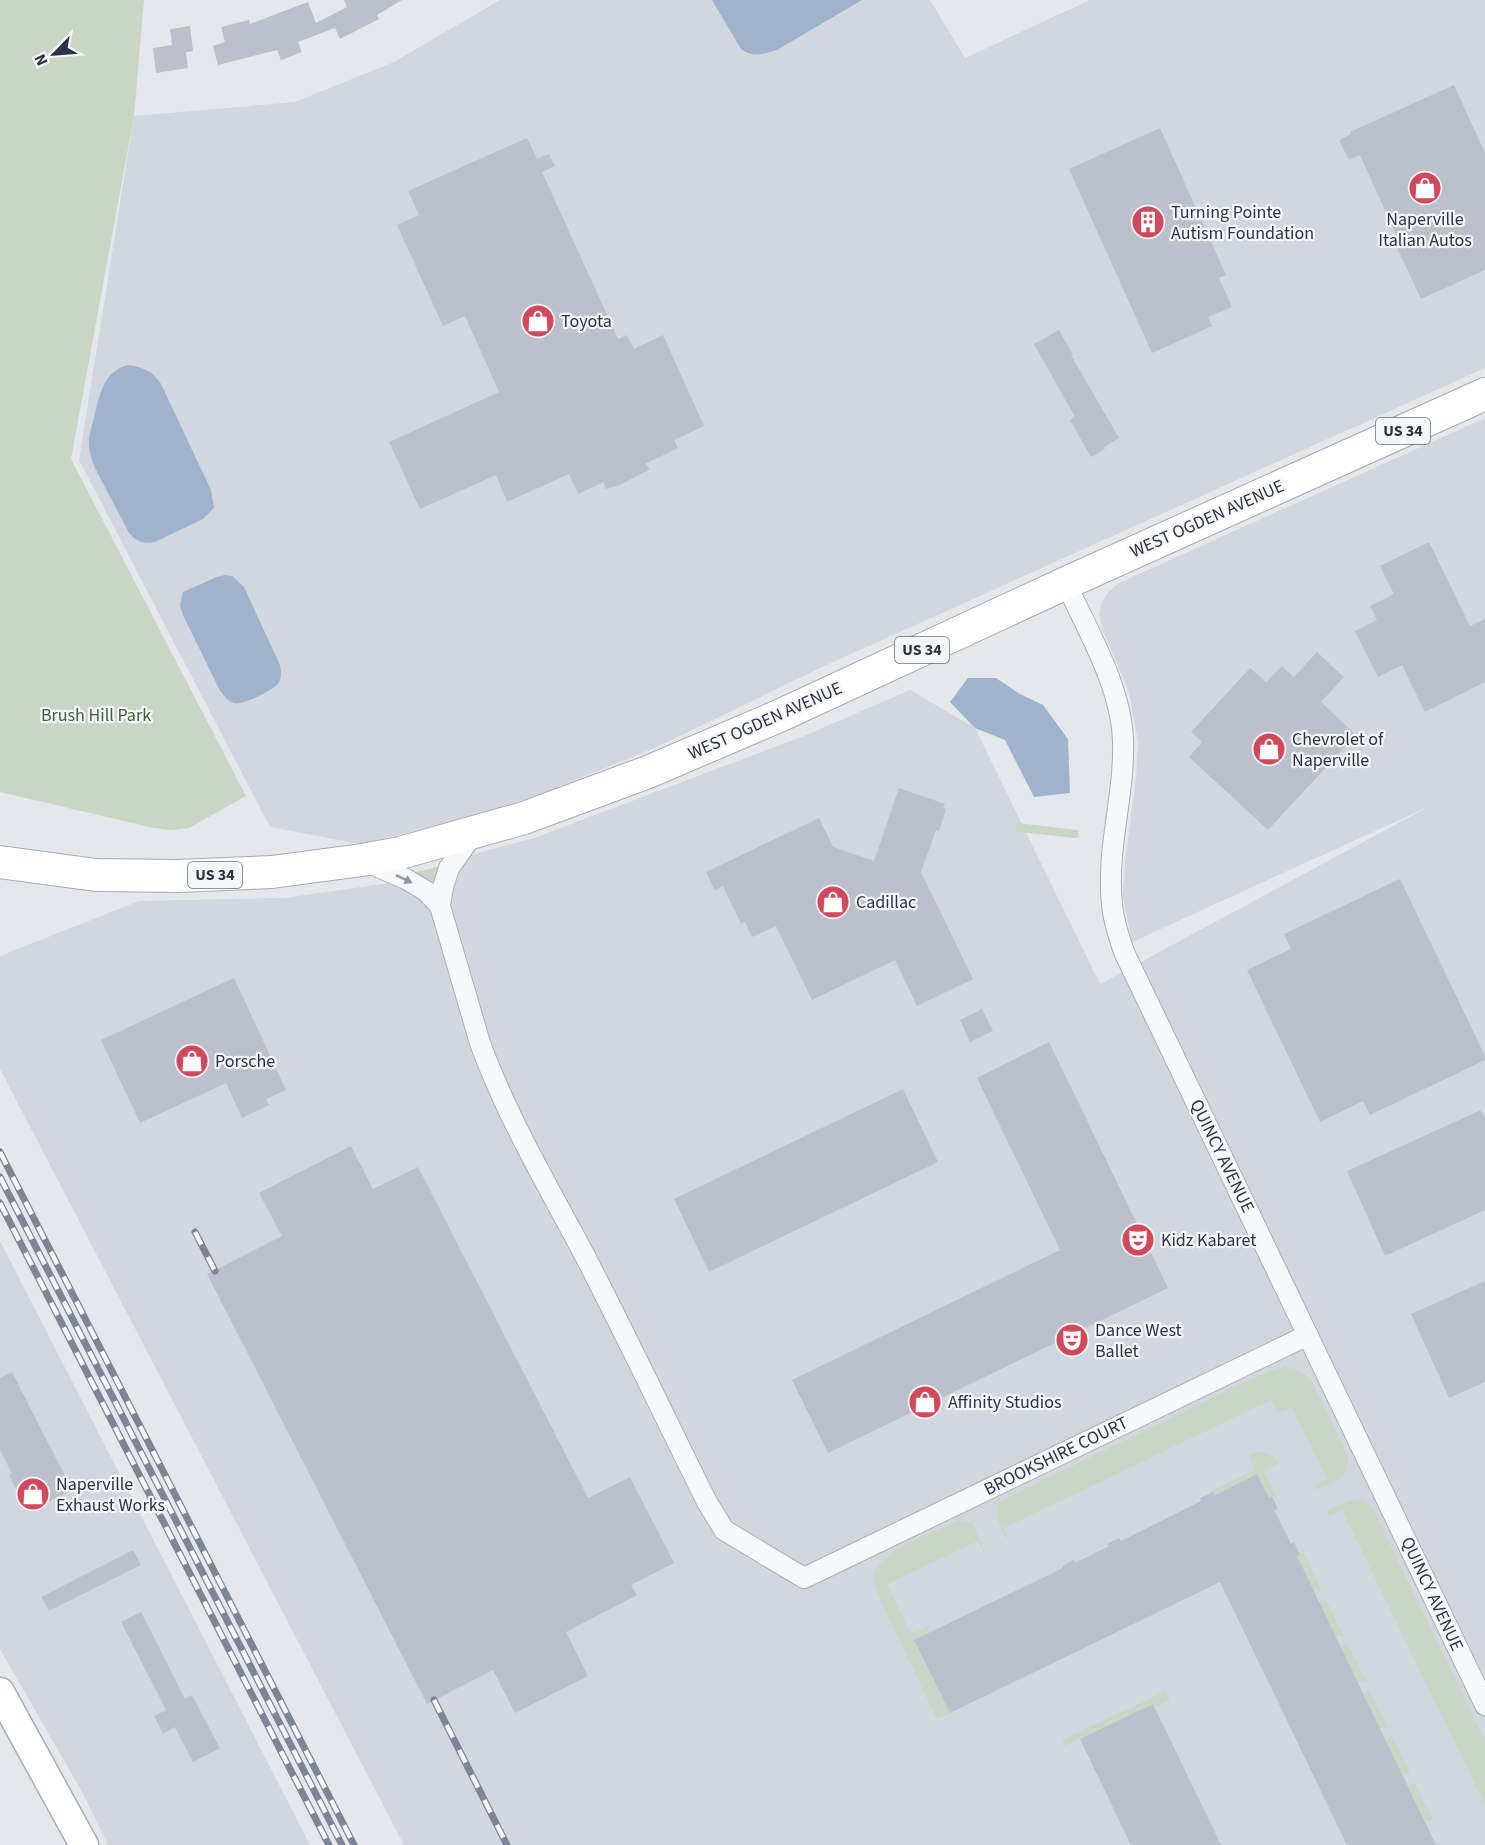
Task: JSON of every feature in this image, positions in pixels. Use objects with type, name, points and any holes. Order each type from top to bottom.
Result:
[{"type":"main road","name":"WEST OGDEN AVENUE","points":[[0,862],[67,872],[147,876],[272,872],[400,853],[524,818],[648,772],[779,716],[1066,583],[1485,394]]},
{"type":"main road","points":[[0,1692],[84,1845]]},
{"type":"street","name":"QUINCY AVENUE","points":[[1066,583],[1109,677],[1121,719],[1123,767],[1112,854],[1112,904],[1119,938],[1132,971],[1485,1705]]},
{"type":"street","points":[[440,906],[449,868],[474,833]]},
{"type":"street","points":[[362,860],[420,887],[440,906]]},
{"type":"street","name":"BROOKSHIRE COURT","points":[[440,906],[488,1065],[707,1502],[724,1530],[804,1578],[1308,1335]]},
{"type":"shaded area","points":[[500,0],[930,0],[965,58],[1090,0],[1485,0],[1485,368],[820,668],[657,747],[551,790],[472,817],[360,844],[270,827],[79,460],[134,116],[295,102],[394,62]]},
{"type":"shaded area","points":[[1485,418],[1485,1845],[404,1845],[0,1069],[0,956],[139,901],[284,898],[390,883],[485,851],[534,838],[804,736],[910,690],[975,728],[1100,984],[1430,806],[1132,942],[1123,897],[1138,742],[1129,692],[1103,631],[1099,614],[1102,602],[1109,591],[1119,583]]},
{"type":"shaded area","points":[[0,1241],[310,1845],[108,1845],[81,1790],[0,1649]]},
{"type":"green space","name":"Brush Hill Park","points":[[0,0],[144,0],[134,116],[71,459],[246,796],[189,828],[171,830],[154,828],[0,792]]},
{"type":"green space","points":[[1018,823],[1077,830],[1079,837],[1020,832],[1015,827]]},
{"type":"green space","points":[[445,865],[438,895],[408,874]]},
{"type":"green space","points":[[1283,1367],[1300,1372],[1313,1384],[1348,1457],[1346,1471],[1335,1482],[1316,1490],[1314,1486],[1327,1479],[1292,1407],[1278,1413],[1271,1400],[1004,1528],[1010,1542],[1004,1533],[998,1519],[998,1502],[1268,1371]]},
{"type":"green space","points":[[1256,1452],[1274,1457],[1278,1464],[1264,1471],[1277,1499],[1272,1496],[1269,1498],[1257,1474],[1215,1495],[1209,1492],[1255,1470],[1249,1456]]},
{"type":"green space","points":[[1359,1499],[1372,1507],[1485,1741],[1485,1805],[1342,1510],[1329,1516],[1326,1511]]},
{"type":"green space","points":[[959,1520],[972,1523],[985,1554],[978,1541],[887,1584],[911,1634],[927,1627],[929,1633],[914,1641],[950,1713],[937,1719],[880,1600],[874,1575],[888,1556],[925,1535]]},
{"type":"green space","points":[[1303,1551],[1322,1591],[1316,1589],[1313,1591],[1297,1556]]},
{"type":"green space","points":[[1325,1598],[1344,1637],[1338,1635],[1336,1637],[1319,1602]]},
{"type":"green space","points":[[1347,1643],[1367,1683],[1361,1681],[1358,1683],[1341,1648]]},
{"type":"green space","points":[[1369,1689],[1389,1729],[1384,1727],[1380,1729],[1364,1694]]},
{"type":"green space","points":[[1166,1691],[1170,1700],[1155,1707],[1153,1705],[1065,1746],[1062,1740]]},
{"type":"green space","points":[[1392,1735],[1411,1776],[1406,1773],[1402,1775],[1386,1741]]},
{"type":"green space","points":[[1414,1782],[1433,1820],[1425,1821],[1408,1786]]},
{"type":"water","points":[[712,0],[862,0],[777,50],[750,54],[741,49]]},
{"type":"water","points":[[128,365],[147,370],[161,384],[211,490],[214,508],[203,519],[155,542],[140,542],[129,533],[90,455],[90,431],[104,385],[113,373]]},
{"type":"water","points":[[225,575],[232,576],[244,587],[281,670],[280,679],[275,687],[257,697],[238,703],[230,701],[220,691],[180,606],[183,592]]},
{"type":"water","points":[[968,678],[996,678],[1020,694],[1043,705],[1068,739],[1070,793],[1034,797],[1005,740],[975,728],[950,702]]},
{"type":"building","points":[[344,0],[402,0],[377,15],[379,19],[340,39],[335,28],[298,42],[302,52],[281,60],[277,50],[218,65],[213,46],[225,42],[221,27],[249,20],[250,24],[308,2],[316,23],[347,7]]},
{"type":"building","points":[[190,26],[193,51],[186,52],[188,68],[156,73],[153,48],[172,45],[170,29]]},
{"type":"building","name":"Naperville Italian Autos","points":[[1454,85],[1485,153],[1485,270],[1421,299],[1393,239],[1397,237],[1360,155],[1349,160],[1339,140],[1351,134],[1350,132]]},
{"type":"building","name":"Turning Pointe Autism Foundation","points":[[1160,128],[1226,275],[1219,278],[1232,307],[1208,317],[1212,326],[1152,353],[1069,169]]},
{"type":"building","name":"Toyota","points":[[527,138],[537,159],[549,154],[555,166],[542,172],[618,339],[627,335],[634,349],[663,335],[704,426],[674,440],[678,448],[645,464],[650,469],[620,485],[605,489],[604,482],[578,494],[569,474],[507,502],[496,475],[420,509],[389,442],[499,392],[465,316],[443,326],[397,225],[419,215],[408,191]]},
{"type":"building","points":[[1059,330],[1119,438],[1091,457],[1070,420],[1075,417],[1034,344]]},
{"type":"building","name":"Chevrolet of Naperville","points":[[1429,542],[1470,626],[1485,619],[1485,682],[1425,712],[1402,665],[1378,677],[1355,631],[1377,620],[1370,606],[1394,594],[1380,566]]},
{"type":"building","name":"Chevrolet of Naperville","points":[[1317,652],[1344,677],[1321,702],[1356,735],[1268,830],[1189,757],[1202,742],[1191,732],[1250,668],[1266,682],[1282,666],[1294,677]]},
{"type":"building","name":"Cadillac","points":[[899,788],[945,804],[943,808],[946,809],[939,831],[936,830],[921,872],[973,979],[917,1006],[895,960],[812,1000],[776,926],[752,937],[745,922],[741,924],[723,886],[715,891],[706,872],[819,818],[833,847],[874,861]]},
{"type":"building","points":[[1400,879],[1485,1060],[1370,1115],[1363,1101],[1320,1122],[1247,970],[1291,949],[1284,934]]},
{"type":"building","name":"Porsche","points":[[234,978],[286,1090],[266,1099],[269,1105],[242,1118],[226,1083],[140,1123],[101,1040]]},
{"type":"building","points":[[982,1009],[993,1031],[970,1042],[960,1020]]},
{"type":"building","points":[[1049,1042],[1168,1288],[828,1453],[792,1380],[1060,1250],[977,1078]]},
{"type":"building","points":[[903,1089],[938,1162],[709,1272],[674,1199]]},
{"type":"building","points":[[1481,1110],[1485,1118],[1485,1210],[1385,1256],[1347,1171]]},
{"type":"building","points":[[351,1146],[373,1189],[418,1167],[588,1498],[630,1477],[674,1563],[631,1585],[637,1595],[566,1632],[588,1676],[515,1713],[493,1670],[427,1704],[207,1274],[282,1236],[259,1193]]},
{"type":"building","points":[[1485,1281],[1485,1382],[1449,1398],[1411,1314]]},
{"type":"building","points":[[12,1372],[72,1490],[28,1512],[9,1475],[12,1474],[0,1450],[0,1378]]},
{"type":"building","points":[[1257,1474],[1269,1498],[1272,1496],[1278,1509],[1274,1510],[1291,1544],[1294,1542],[1300,1555],[1297,1556],[1436,1845],[1347,1845],[1220,1582],[950,1713],[914,1640],[1063,1568],[1062,1566],[1074,1560],[1075,1563],[1109,1546],[1107,1544],[1119,1538],[1121,1541],[1201,1501],[1200,1498],[1213,1492],[1215,1495]]},
{"type":"building","points":[[133,1550],[141,1565],[49,1611],[41,1597]]},
{"type":"building","points":[[141,1612],[185,1699],[192,1695],[220,1748],[193,1762],[175,1727],[163,1734],[154,1716],[166,1710],[121,1622]]},
{"type":"building","points":[[1153,1704],[1221,1845],[1131,1845],[1080,1739]]},
{"type":"railway","points":[[0,1152],[354,1845]]},
{"type":"railway","points":[[0,1177],[342,1845]]},
{"type":"railway","points":[[0,1203],[329,1845]]},
{"type":"railway","points":[[195,1232],[215,1271]]},
{"type":"railway","points":[[434,1700],[507,1845]]},
{"type":"place","name":"Naperville Italian Autos","points":[[1425,188]]},
{"type":"place","name":"Turning Pointe Autism Foundation","points":[[1148,222]]},
{"type":"place","name":"Toyota","points":[[538,321]]},
{"type":"place","name":"Chevrolet of Naperville","points":[[1269,749]]},
{"type":"place","name":"Cadillac","points":[[833,902]]},
{"type":"place","name":"Porsche","points":[[192,1061]]},
{"type":"place","name":"Kidz Kabaret","points":[[1138,1240]]},
{"type":"place","name":"Dance West Ballet","points":[[1072,1340]]},
{"type":"place","name":"Affinity Studios","points":[[925,1402]]},
{"type":"place","name":"Naperville Exhaust Works","points":[[33,1494]]}]
